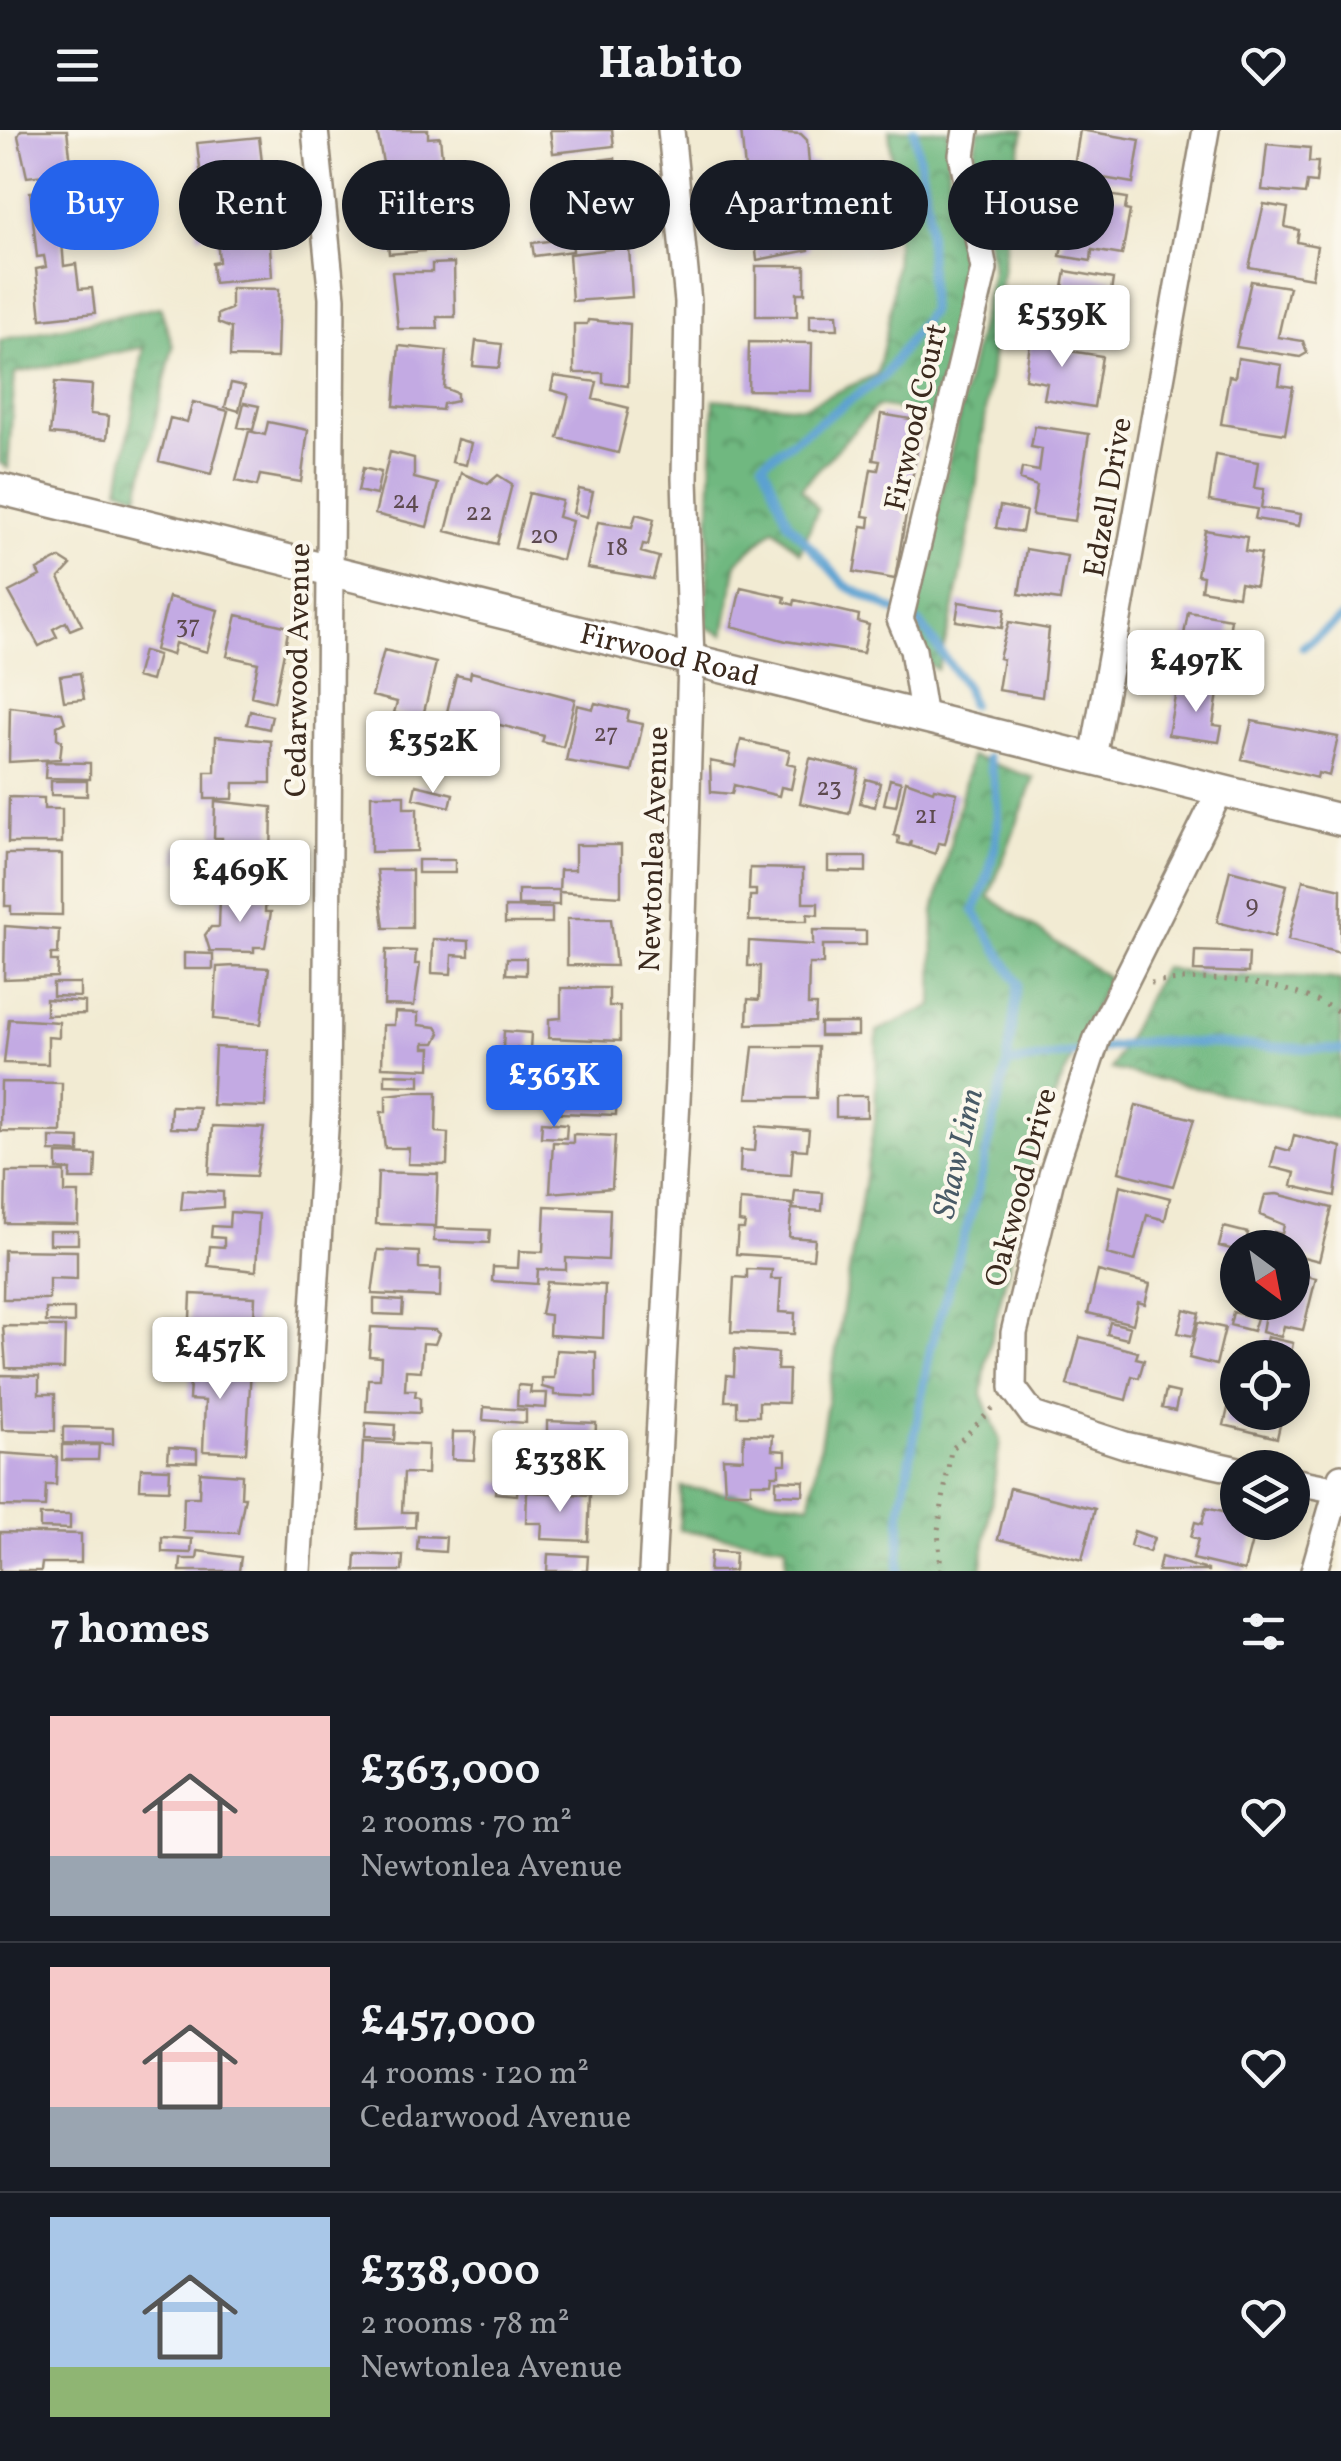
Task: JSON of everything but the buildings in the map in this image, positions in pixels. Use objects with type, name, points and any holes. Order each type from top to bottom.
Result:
[{"type":"street","name":"Cedarwood Avenue","points":[[298,1571],[326,1113],[332,298],[315,130]]},
{"type":"street","name":"Newtonlea Avenue","points":[[652,1571],[678,1080],[690,660],[685,479],[688,302],[671,130]]},
{"type":"street","name":"Firwood Court","points":[[924,718],[913,650],[900,619],[984,269],[962,155],[966,130]]},
{"type":"street","name":"Edzell Drive","points":[[1093,758],[1206,130]]},
{"type":"street","name":"Firwood Road","points":[[0,489],[1341,820]]},
{"type":"street","name":"Oakwood Drive","points":[[1013,1388],[1014,1333],[1052,1175],[1098,1038],[1221,790]]},
{"type":"street","points":[[1013,1388],[1033,1415],[1126,1446],[1220,1466]]},
{"type":"street","points":[[1310,1482],[1340,1484],[1314,1571]]},
{"type":"path","points":[[1124,987],[1178,979],[1250,980],[1311,996],[1341,1013]]},
{"type":"path","points":[[941,1571],[938,1530],[951,1450],[1013,1388]]},
{"type":"green space","points":[[889,130],[948,130],[948,250],[965,250],[969,270],[934,415],[877,406],[801,488],[818,509],[800,552],[774,528],[737,562],[724,635],[706,627],[714,399],[803,407],[877,374],[890,310],[896,250],[928,250],[928,160],[892,160]]},
{"type":"green space","points":[[978,130],[1024,130],[1019,160],[973,160]]},
{"type":"green space","points":[[989,250],[1005,250],[968,537],[937,670],[924,660],[915,609],[993,268]]},
{"type":"green space","points":[[160,307],[173,346],[138,495],[119,488],[144,347],[15,373],[8,468],[0,463],[0,340]]},
{"type":"green space","points":[[971,756],[1034,778],[989,897],[1108,978],[1042,1125],[986,1361],[982,1394],[1000,1441],[981,1571],[786,1571],[786,1545],[679,1530],[681,1487],[810,1504],[875,1119],[877,1031],[933,1006],[934,912]]},
{"type":"green space","points":[[1163,967],[1207,975],[1341,980],[1341,1119],[1111,1069]]},
{"type":"waterway","name":"Shaw Linn","points":[[914,130],[928,206],[930,311],[883,377],[763,462],[788,522],[846,586],[921,624],[966,688],[971,704]]},
{"type":"waterway","points":[[1303,647],[1341,618]]},
{"type":"waterway","name":"Shaw Linn","points":[[899,1571],[901,1509],[931,1346],[978,1190],[1007,1064],[1018,983],[974,911],[989,873],[996,835],[996,797],[988,758]]},
{"type":"waterway","points":[[1007,1064],[1148,1041],[1341,1050]]}]
